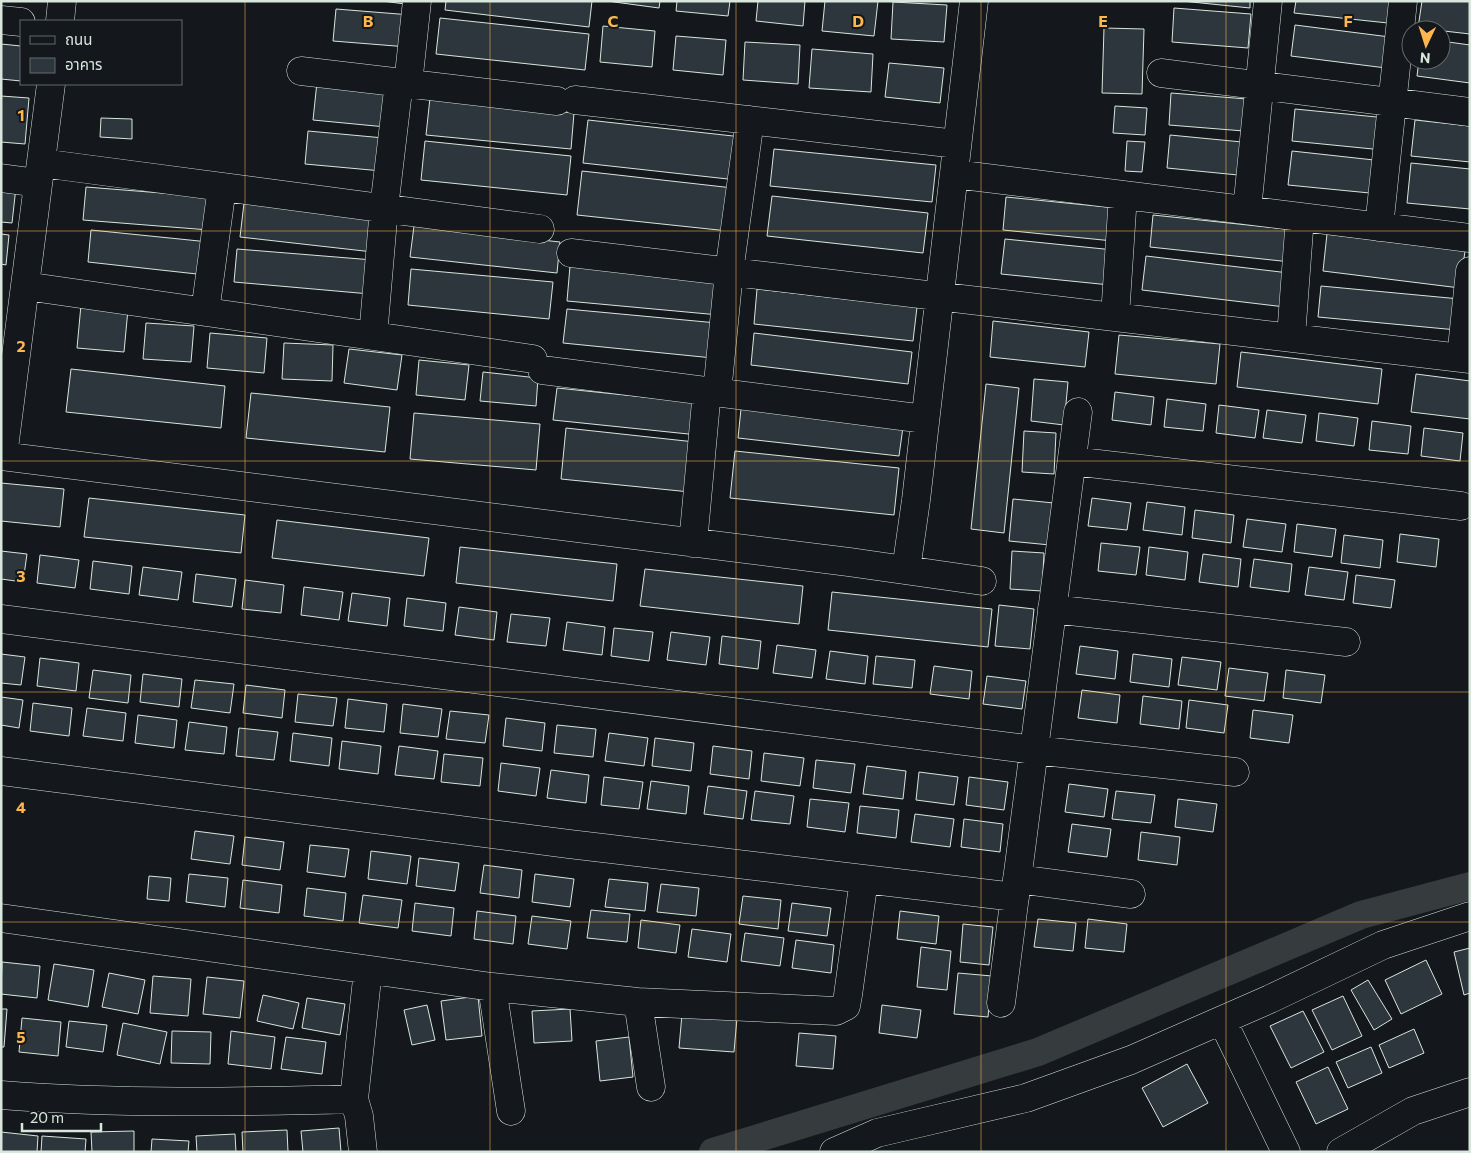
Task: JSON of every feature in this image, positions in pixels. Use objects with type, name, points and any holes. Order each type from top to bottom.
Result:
[{"type":"street","points":[[60,20],[62,1]]},
{"type":"street","points":[[373,336],[384,208],[417,1]]},
{"type":"street","points":[[906,570],[974,1]]},
{"type":"street","points":[[1247,210],[1268,1]]},
{"type":"street","points":[[1378,227],[1403,1]]},
{"type":"street","points":[[1,20],[20,22]]},
{"type":"street","points":[[301,71],[957,144]]},
{"type":"street","points":[[1161,73],[1470,112]]},
{"type":"street","points":[[51,85],[40,173],[16,295],[2,456],[982,581]]},
{"type":"street","points":[[693,543],[750,120]]},
{"type":"street","points":[[1,178],[40,173],[222,187],[540,229]]},
{"type":"street","points":[[954,174],[1470,238]]},
{"type":"street","points":[[205,312],[222,187]]},
{"type":"street","points":[[1115,317],[1123,195]]},
{"type":"street","points":[[1291,338],[1300,217]]},
{"type":"street","points":[[572,253],[1465,358],[1470,271]]},
{"type":"street","points":[[16,295],[205,312],[373,336],[712,392],[925,419]]},
{"type":"street","points":[[1001,1003],[1078,412]]},
{"type":"street","points":[[1072,461],[1461,506]]},
{"type":"street","points":[[1052,609],[1346,642]]},
{"type":"street","points":[[1,619],[1034,750],[1235,772]]},
{"type":"street","points":[[1,771],[569,844],[864,879],[1131,894]]},
{"type":"street","points":[[1,918],[492,987],[638,1002],[836,1012],[846,1006],[864,879]]},
{"type":"street","points":[[834,1152],[877,1134],[1026,1098],[1131,1060],[1270,999],[1383,945],[1470,916]]},
{"type":"street","points":[[363,1152],[359,1116],[354,1099],[368,970]]},
{"type":"street","points":[[492,987],[512,1111]]},
{"type":"street","points":[[638,1002],[651,1087]]},
{"type":"street","points":[[1222,1020],[1286,1152]]},
{"type":"street","points":[[1341,1152],[1413,1111],[1470,1092]]},
{"type":"street","points":[[1,1095],[46,1098],[215,1102],[354,1099]]},
{"type":"building","points":[[382,1],[414,1],[413,5]]},
{"type":"building","points":[[446,1],[592,1],[589,27],[445,10]]},
{"type":"building","points":[[607,1],[660,1],[659,8]]},
{"type":"building","points":[[677,1],[730,1],[728,16],[676,11]]},
{"type":"building","points":[[758,1],[805,1],[803,26],[756,21]]},
{"type":"building","points":[[825,1],[878,1],[874,36],[822,31]]},
{"type":"building","points":[[1182,1],[1250,1],[1250,8]]},
{"type":"building","points":[[1296,1],[1390,1],[1388,23],[1294,13]]},
{"type":"building","points":[[1422,1],[1470,1],[1470,34],[1451,32],[1451,20],[1419,20]]},
{"type":"building","points":[[893,2],[947,5],[944,42],[891,39]]},
{"type":"building","points":[[1174,8],[1251,14],[1248,48],[1172,42]]},
{"type":"building","points":[[336,9],[411,15],[408,47],[333,41]]},
{"type":"building","points":[[440,18],[589,34],[585,70],[436,54]]},
{"type":"building","points":[[1295,25],[1390,37],[1386,68],[1291,56]]},
{"type":"building","points":[[603,26],[655,31],[652,67],[600,62]]},
{"type":"building","points":[[1104,28],[1144,29],[1142,94],[1102,93]]},
{"type":"building","points":[[676,36],[726,40],[723,75],[673,70]]},
{"type":"building","points":[[745,42],[800,45],[798,84],[743,80]]},
{"type":"building","points":[[1451,42],[1470,45],[1470,83],[1417,76],[1418,70],[1451,70]]},
{"type":"building","points":[[1,44],[20,46],[20,81],[1,79]]},
{"type":"building","points":[[812,49],[873,54],[871,92],[809,88]]},
{"type":"building","points":[[889,63],[944,68],[940,103],[885,97]]},
{"type":"building","points":[[317,82],[389,89],[386,127],[313,120]]},
{"type":"building","points":[[1171,93],[1247,99],[1244,131],[1169,125]]},
{"type":"building","points":[[1,96],[29,98],[25,144],[1,142]]},
{"type":"building","points":[[430,98],[574,113],[571,149],[426,135]]},
{"type":"building","points":[[1115,106],[1147,108],[1145,135],[1113,133]]},
{"type":"building","points":[[1295,109],[1387,118],[1383,150],[1292,141]]},
{"type":"building","points":[[101,118],[132,119],[132,139],[100,137]]},
{"type":"building","points":[[588,120],[742,137],[737,180],[583,163]]},
{"type":"building","points":[[1415,120],[1470,126],[1470,162],[1411,156]]},
{"type":"building","points":[[308,131],[384,138],[382,171],[305,164]]},
{"type":"building","points":[[1170,135],[1242,142],[1238,175],[1167,168]]},
{"type":"building","points":[[425,141],[571,156],[567,195],[421,180]]},
{"type":"building","points":[[1127,141],[1145,142],[1142,172],[1125,171]]},
{"type":"building","points":[[774,149],[936,165],[932,202],[770,186]]},
{"type":"building","points":[[1292,151],[1383,161],[1380,194],[1288,185]]},
{"type":"building","points":[[1411,163],[1470,169],[1470,209],[1407,203]]},
{"type":"building","points":[[582,171],[733,188],[728,231],[577,215]]},
{"type":"building","points":[[1,186],[16,187],[12,223],[1,222]]},
{"type":"building","points":[[86,187],[212,197],[209,230],[83,220]]},
{"type":"building","points":[[772,196],[928,213],[923,253],[767,236]]},
{"type":"building","points":[[1006,197],[1116,208],[1113,241],[1003,230]]},
{"type":"building","points":[[244,203],[377,217],[373,252],[240,237]]},
{"type":"building","points":[[1153,215],[1295,230],[1291,262],[1150,247]]},
{"type":"building","points":[[414,226],[560,242],[557,273],[410,257]]},
{"type":"building","points":[[91,230],[209,242],[206,275],[88,262]]},
{"type":"building","points":[[1,234],[9,235],[6,265],[1,264]]},
{"type":"building","points":[[1327,234],[1465,251],[1460,288],[1323,271]]},
{"type":"building","points":[[1005,239],[1114,250],[1110,285],[1001,274]]},
{"type":"building","points":[[237,249],[373,260],[370,294],[234,282]]},
{"type":"building","points":[[1146,256],[1289,273],[1285,307],[1142,290]]},
{"type":"building","points":[[570,266],[722,280],[719,315],[567,301]]},
{"type":"building","points":[[411,269],[553,282],[549,319],[408,305]]},
{"type":"building","points":[[1321,286],[1460,299],[1457,330],[1318,317]]},
{"type":"building","points":[[757,289],[917,307],[913,341],[754,324]]},
{"type":"building","points":[[81,305],[128,309],[124,352],[77,348]]},
{"type":"building","points":[[567,309],[717,323],[713,358],[563,343]]},
{"type":"building","points":[[993,321],[1089,332],[1085,367],[990,357]]},
{"type":"building","points":[[146,323],[194,326],[191,362],[143,359]]},
{"type":"building","points":[[210,333],[267,338],[264,373],[207,368]]},
{"type":"building","points":[[754,333],[912,352],[908,384],[751,365]]},
{"type":"building","points":[[1119,335],[1220,344],[1216,384],[1115,374]]},
{"type":"building","points":[[284,343],[333,345],[332,381],[282,379]]},
{"type":"building","points":[[349,349],[402,355],[397,390],[344,383]]},
{"type":"building","points":[[1241,352],[1382,369],[1378,404],[1237,387]]},
{"type":"building","points":[[419,360],[469,365],[465,400],[416,395]]},
{"type":"building","points":[[71,369],[225,386],[221,428],[66,412]]},
{"type":"building","points":[[483,372],[538,378],[536,406],[480,401]]},
{"type":"building","points":[[1416,374],[1470,381],[1470,419],[1411,412]]},
{"type":"building","points":[[1034,379],[1068,382],[1064,425],[1031,421]]},
{"type":"building","points":[[986,384],[1019,388],[1004,533],[971,529]]},
{"type":"building","points":[[557,388],[702,403],[698,435],[553,420]]},
{"type":"building","points":[[1115,392],[1154,397],[1151,425],[1112,420]]},
{"type":"building","points":[[251,393],[390,407],[385,452],[246,438]]},
{"type":"building","points":[[1167,399],[1206,404],[1203,431],[1164,427]]},
{"type":"building","points":[[1219,405],[1259,410],[1255,438],[1216,433]]},
{"type":"building","points":[[741,409],[903,427],[899,456],[738,438]]},
{"type":"building","points":[[1267,410],[1306,415],[1302,443],[1263,438]]},
{"type":"building","points":[[414,413],[540,424],[536,470],[410,459]]},
{"type":"building","points":[[1319,413],[1358,418],[1354,446],[1316,441]]},
{"type":"building","points":[[1372,421],[1411,426],[1408,454],[1369,450]]},
{"type":"building","points":[[566,428],[695,442],[690,492],[561,479]]},
{"type":"building","points":[[1424,428],[1463,433],[1460,461],[1421,456]]},
{"type":"building","points":[[1024,431],[1056,433],[1054,474],[1022,472]]},
{"type":"building","points":[[735,451],[899,468],[894,515],[730,498]]},
{"type":"building","points":[[1,483],[64,489],[60,527],[1,521]]},
{"type":"building","points":[[89,498],[245,515],[241,553],[84,537]]},
{"type":"building","points":[[1092,498],[1131,503],[1127,530],[1088,526]]},
{"type":"building","points":[[1013,499],[1054,503],[1050,545],[1009,541]]},
{"type":"building","points":[[1147,502],[1185,507],[1182,535],[1143,530]]},
{"type":"building","points":[[1195,510],[1234,515],[1231,543],[1192,538]]},
{"type":"building","points":[[1247,519],[1286,524],[1282,552],[1243,547]]},
{"type":"building","points":[[277,520],[429,538],[424,576],[272,558]]},
{"type":"building","points":[[1297,524],[1336,529],[1332,557],[1294,552]]},
{"type":"building","points":[[1400,534],[1439,539],[1436,567],[1397,562]]},
{"type":"building","points":[[1344,535],[1383,540],[1380,568],[1341,563]]},
{"type":"building","points":[[1101,543],[1140,547],[1136,575],[1098,571]]},
{"type":"building","points":[[460,547],[617,564],[613,601],[456,583]]},
{"type":"building","points":[[1149,547],[1188,552],[1185,580],[1146,575]]},
{"type":"building","points":[[1,551],[27,554],[23,582],[1,579]]},
{"type":"building","points":[[1012,551],[1044,553],[1042,591],[1010,589]]},
{"type":"building","points":[[1203,554],[1241,559],[1238,587],[1199,582]]},
{"type":"building","points":[[40,555],[79,560],[75,588],[37,583]]},
{"type":"building","points":[[1254,559],[1292,564],[1289,592],[1250,587]]},
{"type":"building","points":[[93,561],[132,566],[129,594],[90,589]]},
{"type":"building","points":[[143,567],[182,572],[178,600],[139,595]]},
{"type":"building","points":[[1309,567],[1348,572],[1344,600],[1305,595]]},
{"type":"building","points":[[645,569],[803,586],[799,624],[640,606]]},
{"type":"building","points":[[196,574],[236,579],[232,607],[193,602]]},
{"type":"building","points":[[1356,575],[1395,580],[1391,608],[1353,603]]},
{"type":"building","points":[[245,580],[284,585],[281,613],[242,609]]},
{"type":"building","points":[[304,587],[343,592],[339,620],[301,615]]},
{"type":"building","points":[[832,592],[992,609],[988,647],[828,630]]},
{"type":"building","points":[[352,593],[390,598],[387,626],[348,621]]},
{"type":"building","points":[[407,598],[446,603],[443,631],[404,626]]},
{"type":"building","points":[[999,605],[1034,609],[1030,649],[995,646]]},
{"type":"building","points":[[459,607],[497,612],[494,640],[455,635]]},
{"type":"building","points":[[511,614],[550,618],[546,646],[507,642]]},
{"type":"building","points":[[567,622],[605,627],[602,655],[563,650]]},
{"type":"building","points":[[614,628],[653,632],[649,661],[611,656]]},
{"type":"building","points":[[671,632],[710,637],[706,665],[667,660]]},
{"type":"building","points":[[722,636],[761,641],[758,669],[719,664]]},
{"type":"building","points":[[777,645],[816,650],[812,678],[773,673]]},
{"type":"building","points":[[1080,646],[1118,651],[1115,679],[1076,674]]},
{"type":"building","points":[[830,651],[868,656],[865,684],[826,679]]},
{"type":"building","points":[[1,654],[25,657],[21,685],[1,683]]},
{"type":"building","points":[[1133,654],[1172,659],[1169,687],[1130,682]]},
{"type":"building","points":[[876,656],[915,660],[912,688],[873,684]]},
{"type":"building","points":[[1182,657],[1221,662],[1217,690],[1178,685]]},
{"type":"building","points":[[40,658],[79,663],[76,691],[37,686]]},
{"type":"building","points":[[934,666],[972,671],[969,699],[930,694]]},
{"type":"building","points":[[1229,668],[1268,673],[1264,701],[1225,696]]},
{"type":"building","points":[[93,670],[131,675],[128,703],[89,698]]},
{"type":"building","points":[[1286,670],[1325,675],[1321,703],[1283,698]]},
{"type":"building","points":[[143,674],[182,679],[179,707],[140,702]]},
{"type":"building","points":[[987,676],[1026,681],[1022,709],[983,704]]},
{"type":"building","points":[[195,680],[234,684],[230,713],[191,708]]},
{"type":"building","points":[[246,685],[285,690],[282,718],[243,713]]},
{"type":"building","points":[[1082,690],[1120,695],[1117,723],[1078,718]]},
{"type":"building","points":[[298,694],[337,698],[333,726],[295,722]]},
{"type":"building","points":[[1143,696],[1182,701],[1179,729],[1140,724]]},
{"type":"building","points":[[1,697],[23,700],[19,728],[1,725]]},
{"type":"building","points":[[348,699],[387,704],[384,732],[345,728]]},
{"type":"building","points":[[1189,700],[1228,705],[1224,733],[1186,728]]},
{"type":"building","points":[[33,703],[72,708],[69,736],[30,731]]},
{"type":"building","points":[[403,704],[442,709],[438,737],[400,733]]},
{"type":"building","points":[[87,708],[126,713],[123,741],[83,736]]},
{"type":"building","points":[[1253,710],[1293,715],[1289,743],[1250,738]]},
{"type":"building","points":[[450,711],[489,715],[485,743],[446,739]]},
{"type":"building","points":[[138,715],[177,720],[174,748],[135,743]]},
{"type":"building","points":[[506,718],[545,723],[542,751],[503,746]]},
{"type":"building","points":[[189,722],[227,727],[224,754],[185,750]]},
{"type":"building","points":[[557,725],[596,729],[593,757],[554,753]]},
{"type":"building","points":[[239,728],[278,732],[274,760],[236,756]]},
{"type":"building","points":[[293,733],[332,738],[329,766],[290,761]]},
{"type":"building","points":[[609,733],[648,738],[644,766],[605,761]]},
{"type":"building","points":[[655,738],[694,743],[691,771],[652,766]]},
{"type":"building","points":[[342,741],[381,746],[378,774],[339,769]]},
{"type":"building","points":[[399,746],[438,751],[434,779],[395,775]]},
{"type":"building","points":[[713,746],[752,751],[749,779],[710,774]]},
{"type":"building","points":[[764,753],[804,758],[800,786],[761,781]]},
{"type":"building","points":[[444,754],[483,758],[480,786],[441,782]]},
{"type":"building","points":[[816,760],[855,764],[851,793],[813,788]]},
{"type":"building","points":[[501,763],[540,768],[536,796],[498,791]]},
{"type":"building","points":[[867,766],[906,771],[903,799],[863,794]]},
{"type":"building","points":[[551,770],[589,775],[586,803],[547,798]]},
{"type":"building","points":[[919,772],[958,777],[954,805],[916,800]]},
{"type":"building","points":[[604,777],[643,782],[639,809],[601,805]]},
{"type":"building","points":[[969,777],[1008,782],[1004,810],[966,805]]},
{"type":"building","points":[[651,781],[689,786],[686,814],[647,809]]},
{"type":"building","points":[[1069,784],[1108,789],[1104,817],[1065,812]]},
{"type":"building","points":[[708,786],[747,791],[743,819],[704,814]]},
{"type":"building","points":[[755,791],[794,796],[790,824],[751,820]]},
{"type":"building","points":[[1116,791],[1155,795],[1151,823],[1112,819]]},
{"type":"building","points":[[810,799],[849,803],[845,832],[807,827]]},
{"type":"building","points":[[1178,799],[1217,804],[1213,832],[1175,827]]},
{"type":"building","points":[[860,806],[899,810],[896,838],[857,833]]},
{"type":"building","points":[[915,814],[954,819],[950,847],[911,842]]},
{"type":"building","points":[[964,819],[1003,824],[1000,852],[961,847]]},
{"type":"building","points":[[1072,824],[1111,829],[1107,857],[1068,852]]},
{"type":"building","points":[[195,831],[234,836],[230,864],[191,859]]},
{"type":"building","points":[[1141,832],[1180,837],[1177,865],[1138,860]]},
{"type":"building","points":[[245,837],[284,842],[280,870],[242,865]]},
{"type":"building","points":[[310,845],[349,849],[345,877],[307,872]]},
{"type":"building","points":[[371,851],[411,856],[407,884],[368,879]]},
{"type":"building","points":[[419,858],[459,863],[455,891],[416,886]]},
{"type":"building","points":[[484,865],[522,870],[519,898],[480,893]]},
{"type":"building","points":[[189,874],[228,878],[225,907],[186,902]]},
{"type":"building","points":[[535,874],[574,879],[570,907],[532,902]]},
{"type":"building","points":[[149,876],[171,878],[169,901],[147,899]]},
{"type":"building","points":[[609,879],[648,883],[645,911],[605,907]]},
{"type":"building","points":[[243,880],[282,885],[279,913],[240,908]]},
{"type":"building","points":[[661,884],[699,888],[696,916],[657,912]]},
{"type":"building","points":[[307,888],[346,893],[343,921],[304,916]]},
{"type":"building","points":[[363,895],[402,900],[398,928],[359,923]]},
{"type":"building","points":[[743,896],[781,900],[778,929],[739,924]]},
{"type":"building","points":[[415,903],[454,908],[451,936],[412,931]]},
{"type":"building","points":[[792,903],[831,908],[827,936],[788,931]]},
{"type":"building","points":[[591,910],[630,914],[627,942],[587,938]]},
{"type":"building","points":[[477,911],[516,916],[513,944],[474,939]]},
{"type":"building","points":[[900,911],[939,916],[936,944],[897,939]]},
{"type":"building","points":[[532,916],[571,921],[567,949],[528,944]]},
{"type":"building","points":[[1038,919],[1076,923],[1073,951],[1034,947]]},
{"type":"building","points":[[1088,919],[1127,924],[1124,952],[1085,948]]},
{"type":"building","points":[[641,920],[680,925],[676,953],[638,948]]},
{"type":"building","points":[[963,924],[993,927],[989,965],[960,962]]},
{"type":"building","points":[[692,929],[731,934],[727,962],[688,957]]},
{"type":"building","points":[[745,933],[784,938],[780,966],[741,961]]},
{"type":"building","points":[[796,940],[834,945],[831,973],[792,968]]},
{"type":"building","points":[[921,947],[951,951],[947,990],[917,987]]},
{"type":"building","points":[[1470,948],[1470,993],[1464,995],[1454,952]]},
{"type":"building","points":[[1426,960],[1442,994],[1401,1014],[1385,980]]},
{"type":"building","points":[[2,962],[40,966],[37,998],[1,994]]},
{"type":"building","points":[[54,964],[94,970],[88,1007],[48,1000]]},
{"type":"building","points":[[109,973],[145,980],[138,1014],[102,1007]]},
{"type":"building","points":[[958,973],[992,976],[988,1017],[954,1014]]},
{"type":"building","points":[[153,976],[191,979],[188,1016],[150,1013]]},
{"type":"building","points":[[207,977],[244,981],[240,1018],[203,1014]]},
{"type":"building","points":[[1368,980],[1392,1019],[1374,1030],[1351,990]]},
{"type":"building","points":[[263,995],[299,1003],[293,1029],[257,1021]]},
{"type":"building","points":[[478,996],[482,1036],[446,1040],[441,1001]]},
{"type":"building","points":[[1343,996],[1362,1036],[1332,1050],[1312,1010]]},
{"type":"building","points":[[307,998],[345,1004],[340,1035],[302,1028]]},
{"type":"building","points":[[427,1005],[435,1040],[412,1045],[404,1010]]},
{"type":"building","points":[[882,1005],[921,1010],[917,1038],[879,1033]]},
{"type":"building","points":[[1,1009],[7,1009],[4,1047],[1,1047]]},
{"type":"building","points":[[570,1009],[572,1041],[534,1043],[532,1011]]},
{"type":"building","points":[[1303,1011],[1324,1052],[1291,1068],[1270,1026]]},
{"type":"building","points":[[682,1014],[737,1018],[734,1052],[679,1048]]},
{"type":"building","points":[[22,1018],[61,1022],[58,1056],[19,1052]]},
{"type":"building","points":[[69,1021],[107,1025],[103,1052],[66,1047]]},
{"type":"building","points":[[123,1023],[167,1032],[160,1064],[117,1055]]},
{"type":"building","points":[[1414,1029],[1424,1053],[1389,1068],[1379,1045]]},
{"type":"building","points":[[172,1031],[211,1032],[210,1064],[171,1063]]},
{"type":"building","points":[[231,1031],[275,1037],[271,1069],[228,1064]]},
{"type":"building","points":[[799,1033],[836,1036],[833,1069],[796,1066]]},
{"type":"building","points":[[286,1037],[326,1042],[322,1074],[281,1069]]},
{"type":"building","points":[[629,1037],[633,1077],[600,1081],[596,1041]]},
{"type":"building","points":[[1371,1047],[1382,1073],[1348,1088],[1336,1062]]},
{"type":"building","points":[[1187,1064],[1208,1103],[1163,1127],[1142,1088]]},
{"type":"building","points":[[1328,1067],[1348,1109],[1316,1124],[1296,1082]]},
{"type":"building","points":[[339,1128],[341,1152],[303,1152],[301,1131]]},
{"type":"building","points":[[287,1130],[288,1152],[243,1152],[242,1132]]},
{"type":"building","points":[[134,1131],[134,1152],[92,1152],[91,1132]]},
{"type":"building","points":[[1,1132],[38,1136],[37,1152],[1,1152]]},
{"type":"building","points":[[235,1134],[236,1152],[197,1152],[196,1136]]},
{"type":"building","points":[[42,1136],[86,1139],[85,1152],[41,1152]]},
{"type":"building","points":[[152,1139],[189,1141],[188,1152],[151,1152]]},
{"type":"waterway","points":[[713,1152],[1038,1052],[1361,915],[1470,886]]}]
